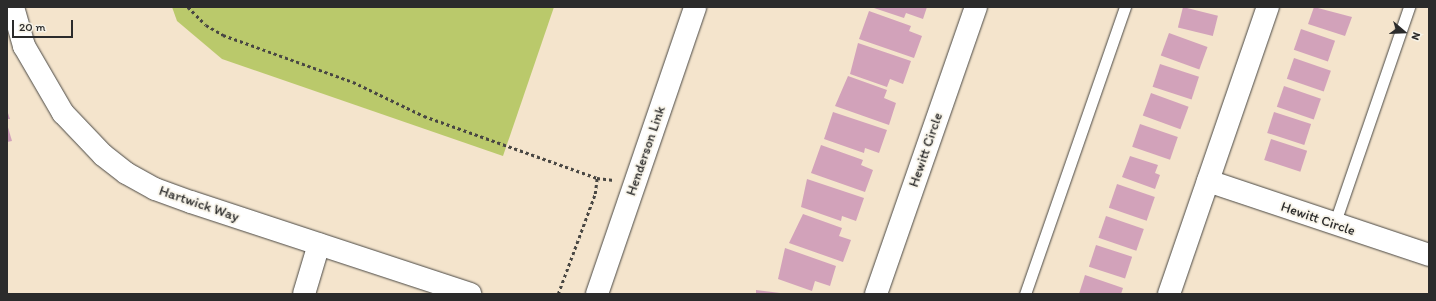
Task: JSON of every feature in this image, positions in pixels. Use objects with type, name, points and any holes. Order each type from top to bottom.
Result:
[{"type":"street","name":"Hartwick Way","points":[[13,7],[16,48],[63,113],[103,155],[126,173],[169,194],[470,294]]},
{"type":"street","name":"Henderson Link","points":[[597,294],[695,7]]},
{"type":"street","name":"Hewitt Circle","points":[[876,294],[976,7]]},
{"type":"street","points":[[1169,294],[1268,7]]},
{"type":"street","name":"Hewitt Circle","points":[[1208,182],[1334,225],[1429,255]]},
{"type":"street","points":[[304,294],[319,244]]},
{"type":"lane","points":[[1025,294],[1125,7]]},
{"type":"lane","points":[[1334,225],[1409,7]]},
{"type":"path","points":[[188,7],[206,26],[223,35],[353,82],[424,116],[597,178],[636,178]]},
{"type":"path","points":[[558,294],[593,200],[597,178]]},
{"type":"green space","points":[[172,7],[554,7],[503,156],[222,59],[177,21]]},
{"type":"building","points":[[871,7],[927,7],[923,19],[906,13],[904,18]]},
{"type":"building","points":[[1183,7],[1218,16],[1213,36],[1178,27]]},
{"type":"building","points":[[1314,7],[1352,17],[1345,36],[1308,24]]},
{"type":"building","points":[[869,11],[911,26],[909,31],[922,36],[914,58],[859,39]]},
{"type":"building","points":[[1301,29],[1335,41],[1328,62],[1294,50]]},
{"type":"building","points":[[1169,33],[1208,47],[1199,70],[1161,56]]},
{"type":"building","points":[[858,43],[911,61],[903,84],[890,79],[887,87],[850,74]]},
{"type":"building","points":[[1294,58],[1331,71],[1324,91],[1287,79]]},
{"type":"building","points":[[1160,64],[1199,77],[1192,99],[1153,87]]},
{"type":"building","points":[[848,76],[887,90],[884,98],[896,103],[889,125],[835,106]]},
{"type":"building","points":[[1284,86],[1321,99],[1314,119],[1277,107]]},
{"type":"building","points":[[1151,93],[1189,107],[1180,129],[1143,116]]},
{"type":"building","points":[[7,110],[10,119],[7,119]]},
{"type":"building","points":[[833,112],[887,130],[879,153],[865,148],[864,153],[824,139]]},
{"type":"building","points":[[1274,112],[1311,124],[1304,145],[1267,133]]},
{"type":"building","points":[[7,124],[12,141],[7,142]]},
{"type":"building","points":[[1140,124],[1178,137],[1170,160],[1132,147]]},
{"type":"building","points":[[1271,139],[1307,151],[1300,172],[1264,160]]},
{"type":"building","points":[[821,145],[863,160],[861,165],[873,170],[865,192],[811,173]]},
{"type":"building","points":[[1130,156],[1158,165],[1155,173],[1160,175],[1155,189],[1122,177]]},
{"type":"building","points":[[807,179],[864,198],[856,221],[842,216],[841,221],[801,207]]},
{"type":"building","points":[[1117,184],[1155,197],[1147,221],[1109,208]]},
{"type":"building","points":[[803,214],[842,228],[839,236],[851,240],[843,262],[789,243]]},
{"type":"building","points":[[1106,216],[1144,229],[1136,251],[1099,238]]},
{"type":"building","points":[[1096,245],[1132,257],[1125,279],[1089,267]]},
{"type":"building","points":[[785,248],[836,266],[830,286],[815,281],[812,291],[778,279]]},
{"type":"building","points":[[1085,275],[1123,288],[1121,294],[1079,294]]},
{"type":"building","points":[[756,290],[780,293],[780,294],[756,294]]}]
